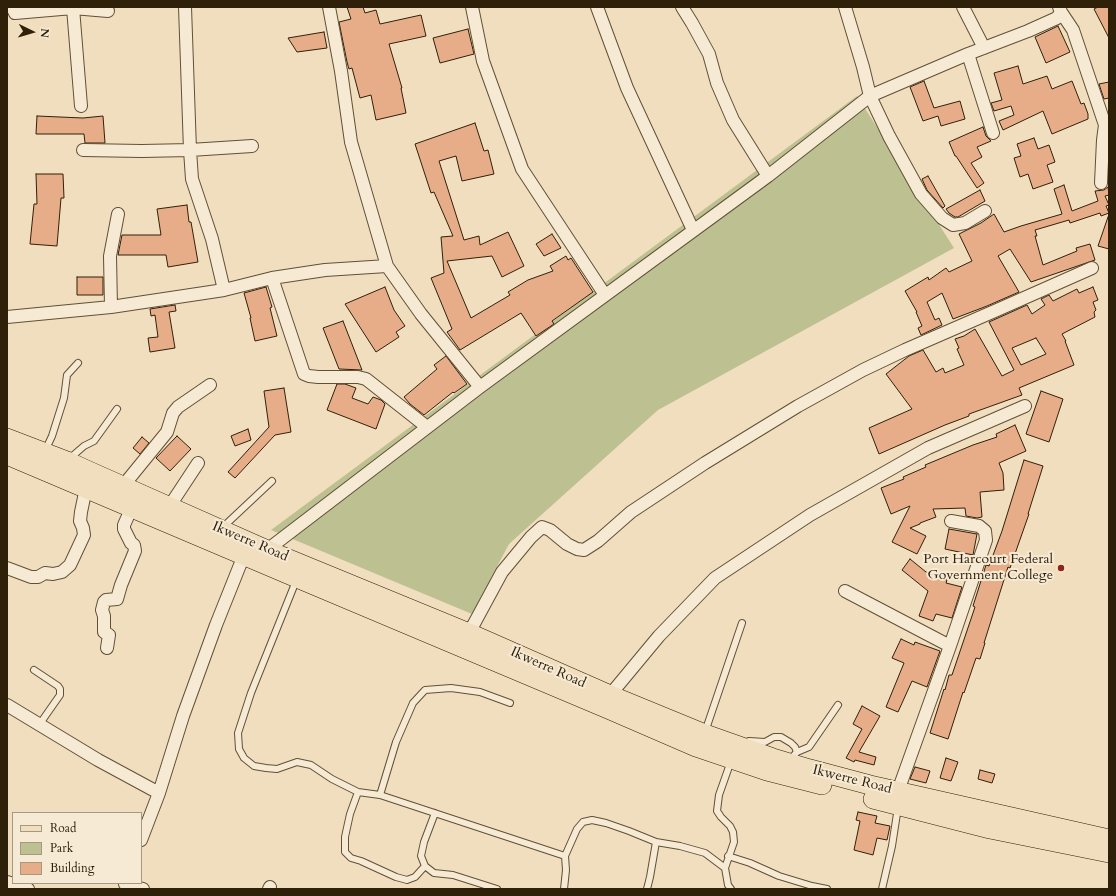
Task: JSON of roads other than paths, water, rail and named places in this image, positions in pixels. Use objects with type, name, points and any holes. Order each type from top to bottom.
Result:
[{"type":"main road","name":"Ikwerre Road","points":[[7,438],[66,461],[267,550],[469,633],[610,695],[705,734],[793,757],[898,798],[990,829],[1109,853]]},
{"type":"main road","name":"Ikwerre Road","points":[[7,454],[297,578],[608,708],[696,747],[766,772],[1109,839]]},
{"type":"street","points":[[185,7],[192,179],[212,239],[224,290]]},
{"type":"street","points":[[329,7],[341,71],[351,142],[387,266],[421,314],[480,387]]},
{"type":"street","points":[[472,7],[483,61],[522,169],[604,295]]},
{"type":"street","points":[[597,7],[627,88],[693,230]]},
{"type":"street","points":[[682,7],[709,54],[717,83],[733,120],[768,176]]},
{"type":"street","points":[[845,7],[870,96],[921,194],[942,218],[953,225],[965,223],[984,211]]},
{"type":"street","points":[[963,7],[984,48]]},
{"type":"street","points":[[73,8],[81,106]]},
{"type":"street","points":[[11,12],[73,8],[108,11]]},
{"type":"street","points":[[267,550],[480,387],[768,176],[870,96],[1057,18],[1060,10]]},
{"type":"street","points":[[1060,10],[1073,30],[1105,125],[1101,183]]},
{"type":"street","points":[[968,54],[993,133]]},
{"type":"street","points":[[83,150],[190,150],[252,146]]},
{"type":"street","points":[[111,307],[110,256],[118,214]]},
{"type":"street","points":[[7,318],[111,307],[224,290],[272,278],[325,270],[387,266]]},
{"type":"street","points":[[469,633],[502,572],[531,537],[542,527],[550,530],[567,544],[577,549],[584,550],[598,541],[630,512],[798,406],[863,370],[905,350],[1092,268]]},
{"type":"street","points":[[272,278],[304,374],[318,377],[358,377],[366,379],[427,428]]},
{"type":"street","points":[[123,486],[166,432],[173,413],[178,407],[210,385]]},
{"type":"street","points":[[610,695],[658,636],[715,578],[810,515],[928,448],[1025,406]]},
{"type":"street","points":[[169,507],[198,463]]},
{"type":"street","points":[[7,568],[31,577],[38,577],[44,574],[62,572],[70,565],[84,535],[80,520],[86,488]]},
{"type":"street","points":[[107,648],[109,635],[104,632],[104,616],[102,610],[106,600],[117,599],[135,551],[134,545],[131,543],[124,529],[124,525],[132,507]]},
{"type":"street","points":[[898,798],[986,540],[985,531],[979,526],[951,521]]},
{"type":"street","points":[[142,837],[159,793],[183,716],[213,632],[244,555]]},
{"type":"street","points":[[845,591],[950,646]]},
{"type":"street","points":[[8,708],[159,793]]},
{"type":"street","points":[[13,884],[28,889]]},
{"type":"street","points":[[124,885],[143,889]]},
{"type":"lane","points":[[44,452],[52,436],[64,398],[66,375],[78,362]]},
{"type":"lane","points":[[66,461],[84,446],[94,441],[117,409]]},
{"type":"lane","points":[[220,529],[272,481]]},
{"type":"lane","points":[[297,578],[249,700],[238,733],[239,750],[244,758],[254,766],[277,769],[297,762],[311,765],[332,779],[358,792],[380,795],[565,856]]},
{"type":"lane","points":[[705,734],[742,623]]},
{"type":"lane","points":[[34,670],[58,686],[60,689],[60,695],[39,725]]},
{"type":"lane","points":[[380,795],[396,742],[413,704],[425,690],[451,688],[480,692],[510,703]]},
{"type":"lane","points":[[793,757],[809,746],[838,705]]},
{"type":"lane","points":[[749,741],[765,742],[774,737],[781,737],[795,747],[793,757]]},
{"type":"lane","points":[[731,889],[728,885],[724,868],[734,842],[733,832],[730,826],[717,811],[719,795],[732,760]]},
{"type":"lane","points":[[358,792],[350,814],[345,837],[345,852],[351,858],[396,877],[407,880],[415,877],[425,866]]},
{"type":"lane","points":[[882,889],[892,846],[898,798]]},
{"type":"lane","points":[[435,813],[424,842],[421,856],[425,866],[434,873],[453,875],[497,889]]},
{"type":"lane","points":[[564,889],[566,870],[565,856],[577,829],[582,822],[592,820],[630,831],[656,842],[680,846],[706,853],[724,868]]},
{"type":"lane","points":[[647,889],[656,842]]},
{"type":"lane","points":[[728,856],[750,863],[779,876],[827,889]]},
{"type":"place","name":"Port Harcourt Federal Government College","points":[[1061,568]]}]
